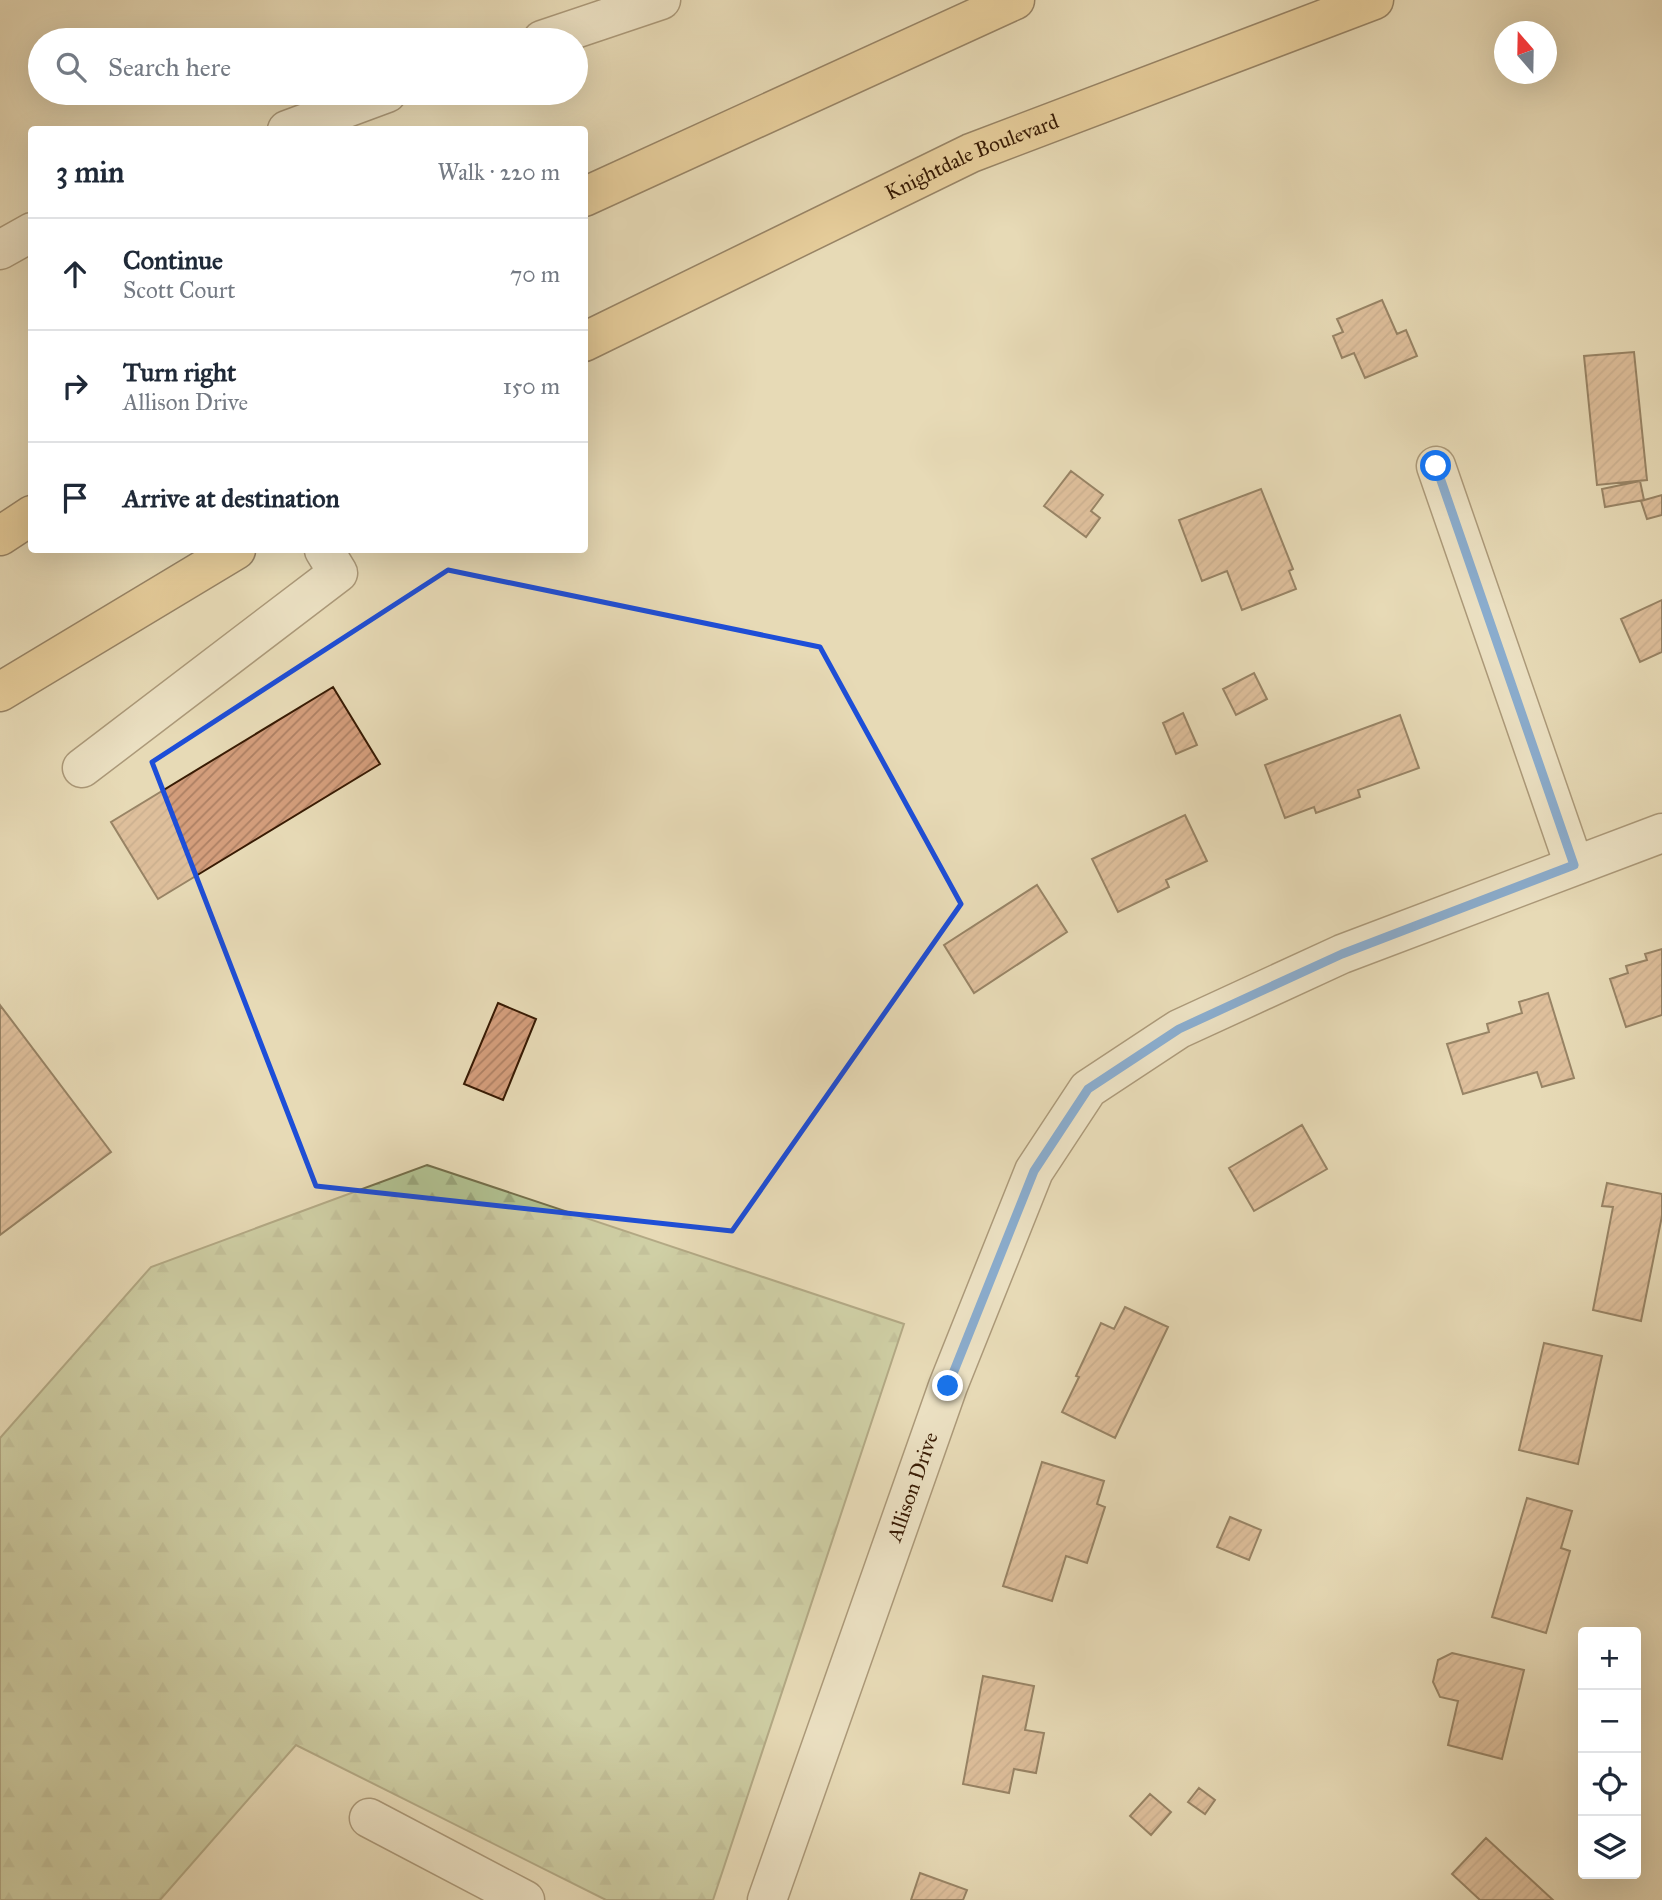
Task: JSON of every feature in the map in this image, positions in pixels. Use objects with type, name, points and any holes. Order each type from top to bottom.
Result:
[{"type":"main road","points":[[588,195],[1015,0]]},
{"type":"main road","name":"Knightdale Boulevard","points":[[588,340],[971,153],[1374,0]]},
{"type":"main road","points":[[0,537],[28,518]]},
{"type":"main road","points":[[0,692],[231,553]]},
{"type":"street","points":[[578,28],[661,0]]},
{"type":"street","points":[[298,126],[355,105]]},
{"type":"street","points":[[0,250],[28,234]]},
{"type":"street","points":[[1436,466],[1574,865]]},
{"type":"street","points":[[82,768],[338,573],[326,553]]},
{"type":"street","name":"Allison Drive","points":[[767,1900],[958,1361],[1034,1171],[1088,1089],[1179,1029],[1342,954],[1662,833]]},
{"type":"street","points":[[369,1818],[525,1900]]},
{"type":"highlighted area","points":[[448,570],[820,647],[961,904],[732,1231],[316,1186],[152,762]]},
{"type":"green space","points":[[427,1165],[904,1324],[713,1900],[606,1900],[296,1745],[160,1900],[0,1900],[0,1438],[151,1267]]},
{"type":"building","points":[[1382,300],[1397,334],[1406,330],[1417,356],[1365,378],[1354,353],[1342,358],[1333,336],[1343,332],[1337,319]]},
{"type":"building","points":[[1634,352],[1647,480],[1597,485],[1584,356]]},
{"type":"building","points":[[1071,471],[1103,495],[1091,511],[1100,518],[1086,537],[1044,506]]},
{"type":"building","points":[[1640,481],[1644,500],[1605,507],[1602,489]]},
{"type":"building","points":[[1261,489],[1293,569],[1289,571],[1296,589],[1242,610],[1227,571],[1202,581],[1179,520]]},
{"type":"building","points":[[1662,495],[1662,515],[1647,519],[1641,501]]},
{"type":"building","points":[[1662,600],[1662,652],[1640,662],[1621,619]]},
{"type":"building","points":[[1254,673],[1267,699],[1236,715],[1223,689]]},
{"type":"building","points":[[333,687],[380,764],[158,899],[111,822]]},
{"type":"building","points":[[1183,713],[1197,745],[1176,754],[1163,723]]},
{"type":"building","points":[[1400,715],[1419,768],[1358,790],[1360,797],[1316,813],[1314,807],[1285,818],[1265,765]]},
{"type":"building","points":[[1185,815],[1207,861],[1166,880],[1169,887],[1118,912],[1092,859]]},
{"type":"building","points":[[1037,885],[1067,932],[974,993],[944,945]]},
{"type":"building","points":[[1662,949],[1662,1015],[1626,1027],[1610,979],[1628,973],[1626,966],[1647,960],[1645,954]]},
{"type":"building","points":[[1548,993],[1574,1078],[1542,1087],[1537,1072],[1463,1094],[1447,1044],[1489,1032],[1487,1024],[1522,1013],[1519,1002]]},
{"type":"building","points":[[498,1003],[536,1019],[503,1100],[464,1084]]},
{"type":"building","points":[[0,1005],[111,1152],[0,1235]]},
{"type":"building","points":[[1302,1125],[1327,1169],[1254,1211],[1229,1168]]},
{"type":"building","points":[[1607,1183],[1662,1194],[1662,1216],[1641,1321],[1593,1310],[1613,1207],[1602,1206]]},
{"type":"building","points":[[1125,1307],[1168,1327],[1115,1438],[1062,1412],[1101,1323],[1114,1329]]},
{"type":"building","points":[[1544,1343],[1602,1356],[1578,1464],[1519,1450]]},
{"type":"building","points":[[1042,1462],[1104,1481],[1097,1504],[1105,1507],[1087,1563],[1066,1556],[1052,1601],[1003,1586]]},
{"type":"building","points":[[1527,1498],[1572,1511],[1561,1548],[1570,1551],[1546,1633],[1492,1617]]},
{"type":"building","points":[[1230,1517],[1261,1530],[1249,1560],[1217,1547]]},
{"type":"building","points":[[1452,1653],[1524,1670],[1502,1759],[1448,1745],[1458,1701],[1440,1697],[1433,1682],[1438,1660]]},
{"type":"building","points":[[983,1676],[1034,1686],[1025,1730],[1044,1733],[1036,1773],[1014,1769],[1009,1793],[963,1784]]},
{"type":"building","points":[[1199,1788],[1215,1800],[1205,1814],[1188,1802]]},
{"type":"building","points":[[1150,1794],[1171,1812],[1151,1835],[1130,1816]]},
{"type":"building","points":[[1486,1838],[1553,1900],[1480,1900],[1452,1874]]},
{"type":"building","points":[[920,1873],[967,1890],[963,1900],[911,1900]]},
{"type":"route","points":[[948,1386],[1034,1171],[1088,1089],[1179,1029],[1257,993],[1342,954],[1574,865],[1436,466]]}]
